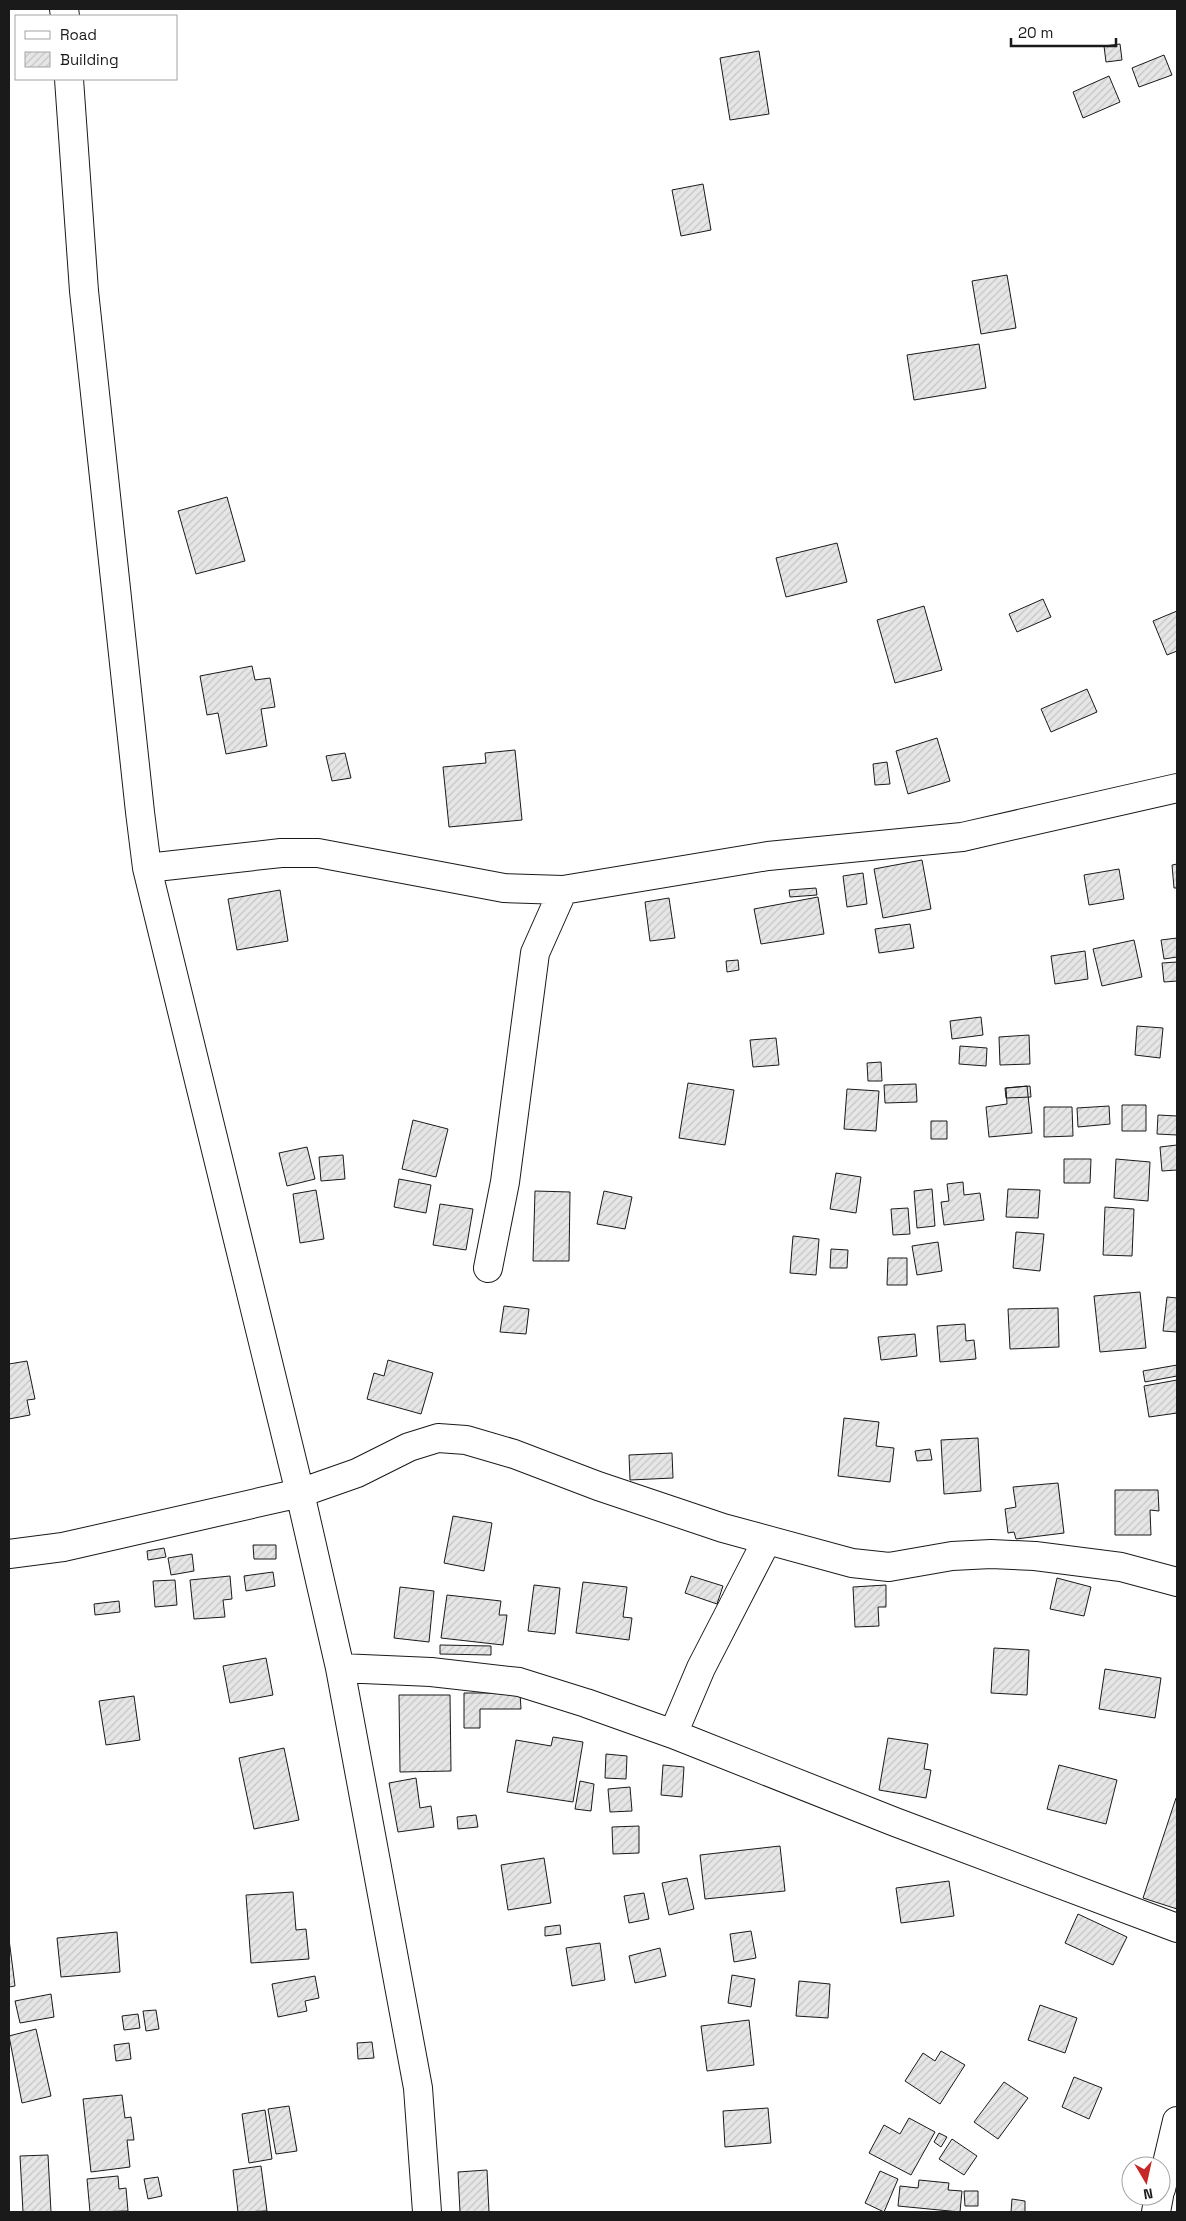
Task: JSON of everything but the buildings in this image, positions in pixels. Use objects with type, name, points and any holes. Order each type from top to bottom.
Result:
[{"type":"street","points":[[69,80],[84,291],[147,868],[300,1493],[340,1668],[418,2088],[427,2212]]},
{"type":"street","points":[[147,868],[281,853],[318,853],[504,888],[563,890],[768,856],[962,837],[1177,788]]},
{"type":"street","points":[[488,1268],[505,1182],[535,953],[563,890]]},
{"type":"street","points":[[9,1554],[63,1547],[300,1493],[357,1473],[416,1444],[438,1438],[466,1440],[514,1454],[598,1486],[723,1528],[852,1563],[889,1567],[952,1556],[1009,1554],[1121,1567],[1177,1582]]},
{"type":"street","points":[[673,1734],[701,1668],[767,1540]]},
{"type":"street","points":[[340,1668],[431,1672],[519,1682],[673,1734],[903,1825],[1177,1928]]},
{"type":"street","points":[[1169,2156],[1177,2121]]}]
